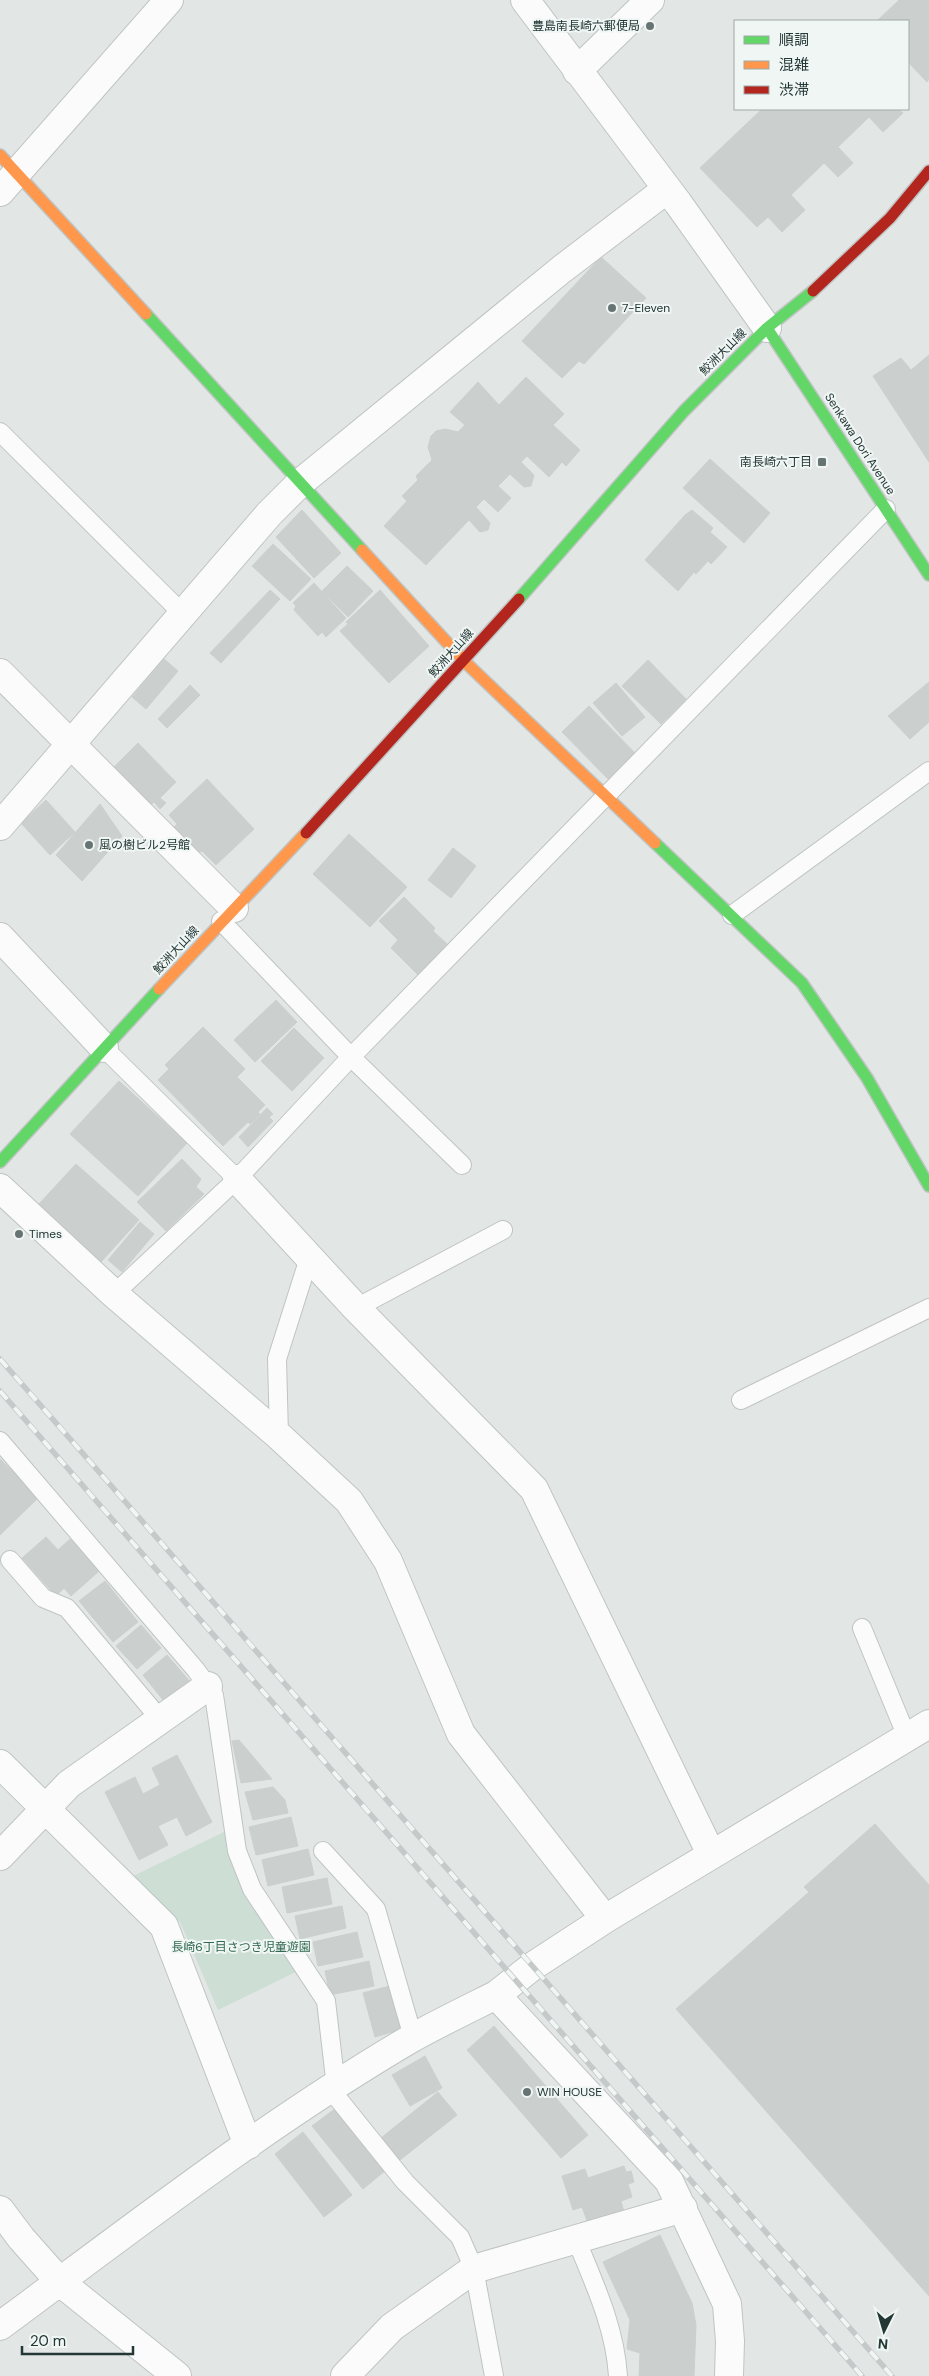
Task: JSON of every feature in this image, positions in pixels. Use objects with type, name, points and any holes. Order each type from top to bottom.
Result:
[{"type":"main road","points":[[9,163],[464,661],[802,983],[867,1078],[929,1186]]},
{"type":"main road","name":"鮫洲大山線","points":[[0,1162],[228,914],[333,805],[464,661],[684,412],[767,328],[810,294],[854,254],[890,218],[929,171]]},
{"type":"main road","name":"Senkawa Dori Avenue","points":[[767,328],[929,575]]},
{"type":"street","points":[[0,192],[9,163],[169,0]]},
{"type":"street","points":[[525,0],[667,189],[767,328]]},
{"type":"street","points":[[577,71],[650,0]]},
{"type":"street","points":[[0,826],[184,615],[269,514],[300,483],[562,268],[667,189]]},
{"type":"street","points":[[0,673],[71,745],[228,914]]},
{"type":"street","points":[[0,937],[104,1048]]},
{"type":"street","points":[[237,1178],[356,1308],[534,1489],[711,1854]]},
{"type":"street","points":[[0,1188],[114,1294],[278,1436],[349,1501],[388,1561],[461,1734],[605,1919]]},
{"type":"street","points":[[0,1856],[69,1784],[208,1686]]},
{"type":"street","points":[[0,2326],[248,2145],[333,2088],[413,2037],[496,1995],[532,1966],[605,1919],[918,1730]]},
{"type":"street","points":[[0,1764],[164,1926],[248,2145]]},
{"type":"street","points":[[496,1995],[669,2181],[727,2304],[730,2341],[729,2376]]},
{"type":"street","points":[[345,2376],[392,2328],[474,2269],[683,2208]]},
{"type":"street","points":[[0,2210],[20,2238],[60,2282],[177,2376]]},
{"type":"lane","points":[[0,432],[184,615]]},
{"type":"lane","points":[[114,1294],[237,1178],[604,796],[886,509]]},
{"type":"lane","points":[[732,915],[929,771]]},
{"type":"lane","points":[[228,914],[351,1058],[462,1165]]},
{"type":"lane","points":[[104,1048],[237,1178]]},
{"type":"lane","points":[[356,1308],[503,1230]]},
{"type":"lane","points":[[278,1436],[277,1359],[309,1258]]},
{"type":"lane","points":[[741,1400],[929,1308]]},
{"type":"lane","points":[[0,1442],[214,1695],[237,1851],[252,1888],[326,2001],[333,2088],[405,2182],[460,2236],[474,2269],[494,2376]]},
{"type":"lane","points":[[10,1560],[43,1598],[67,1608],[160,1719]]},
{"type":"lane","points":[[862,1628],[918,1730]]},
{"type":"lane","points":[[323,1851],[376,1909],[413,2037]]},
{"type":"lane","points":[[576,2239],[606,2315],[616,2350],[618,2376]]},
{"type":"green space","name":"長崎6丁目さつき児童遊園","points":[[234,1827],[261,1887],[304,1968],[218,2010],[180,1922],[131,1877]]},
{"type":"building","points":[[899,0],[929,0],[929,79],[927,82],[909,63],[909,20],[878,20]]},
{"type":"building","points":[[761,110],[899,110],[903,113],[883,132],[869,117],[838,147],[853,163],[838,177],[824,163],[791,195],[805,210],[782,232],[768,217],[757,227],[700,168]]},
{"type":"building","points":[[601,257],[646,298],[584,364],[579,361],[562,378],[522,341]]},
{"type":"building","points":[[929,355],[929,462],[873,376],[901,358],[911,370]]},
{"type":"building","points":[[526,377],[564,414],[553,425],[580,450],[566,466],[562,462],[549,477],[527,456],[521,462],[534,475],[531,486],[524,487],[510,474],[498,486],[511,498],[498,512],[484,499],[476,507],[490,523],[488,530],[480,532],[469,520],[426,565],[384,526],[407,501],[402,496],[418,480],[416,476],[432,460],[428,447],[431,436],[436,431],[445,429],[458,432],[465,425],[450,412],[478,382],[499,405]]},
{"type":"building","points":[[710,459],[770,513],[744,543],[683,488]]},
{"type":"building","points":[[302,510],[341,553],[314,578],[276,537]]},
{"type":"building","points":[[692,510],[713,528],[710,532],[727,547],[711,564],[708,561],[696,574],[694,572],[678,591],[645,560],[685,515]]},
{"type":"building","points":[[273,544],[311,579],[290,601],[252,566]]},
{"type":"building","points":[[347,566],[373,591],[348,617],[322,591]]},
{"type":"building","points":[[314,583],[346,618],[326,637],[322,632],[318,636],[294,610],[296,606],[293,603]]},
{"type":"building","points":[[270,590],[280,599],[221,663],[210,653]]},
{"type":"building","points":[[380,590],[429,646],[389,683],[340,631],[348,624],[346,622]]},
{"type":"building","points":[[164,659],[178,671],[146,709],[132,697]]},
{"type":"building","points":[[648,660],[686,699],[661,724],[622,686]]},
{"type":"building","points":[[929,682],[929,722],[910,739],[888,716]]},
{"type":"building","points":[[616,683],[645,717],[622,736],[593,703]]},
{"type":"building","points":[[190,685],[200,695],[167,728],[158,719]]},
{"type":"building","points":[[589,706],[635,753],[608,779],[562,732]]},
{"type":"building","points":[[138,743],[176,782],[160,798],[166,803],[160,809],[154,802],[149,807],[112,769]]},
{"type":"building","points":[[207,779],[254,829],[216,865],[202,851],[199,853],[174,827],[177,824],[169,815]]},
{"type":"building","points":[[46,800],[75,832],[50,855],[21,823]]},
{"type":"building","name":"風の樹ビル2号館","points":[[100,804],[122,836],[82,881],[56,855]]},
{"type":"building","points":[[349,834],[407,887],[370,927],[313,874]]},
{"type":"building","points":[[453,848],[476,866],[451,898],[428,880]]},
{"type":"building","points":[[404,897],[435,928],[433,931],[448,945],[418,975],[391,948],[398,940],[379,921]]},
{"type":"building","points":[[276,1000],[297,1022],[255,1062],[234,1040]]},
{"type":"building","points":[[203,1027],[245,1069],[237,1077],[265,1105],[258,1112],[260,1114],[250,1124],[248,1122],[223,1146],[158,1080],[169,1069],[165,1065]]},
{"type":"building","points":[[294,1028],[324,1058],[292,1091],[261,1061]]},
{"type":"building","points":[[119,1081],[187,1143],[138,1196],[70,1134]]},
{"type":"building","points":[[267,1108],[273,1114],[269,1117],[273,1121],[248,1147],[239,1137]]},
{"type":"building","points":[[182,1159],[201,1179],[196,1187],[204,1194],[166,1231],[137,1202]]},
{"type":"building","points":[[76,1164],[139,1220],[101,1262],[38,1205]]},
{"type":"building","points":[[140,1222],[154,1234],[122,1272],[108,1260]]},
{"type":"building","points":[[0,1459],[39,1497],[0,1535]]},
{"type":"building","points":[[46,1537],[58,1550],[70,1539],[99,1571],[71,1596],[64,1588],[56,1596],[22,1558]]},
{"type":"building","points":[[105,1581],[138,1622],[113,1642],[79,1601]]},
{"type":"building","points":[[141,1625],[161,1648],[137,1669],[116,1646]]},
{"type":"building","points":[[167,1655],[192,1684],[167,1705],[143,1675]]},
{"type":"building","points":[[239,1740],[272,1779],[241,1783],[232,1741]]},
{"type":"building","points":[[177,1755],[212,1822],[186,1836],[177,1817],[158,1826],[168,1845],[139,1860],[105,1792],[135,1777],[143,1794],[160,1785],[152,1768]]},
{"type":"building","points":[[273,1787],[285,1800],[288,1813],[253,1820],[245,1792]]},
{"type":"building","points":[[291,1817],[298,1846],[256,1855],[249,1827]]},
{"type":"building","points":[[875,1824],[929,1885],[929,2296],[676,2009],[809,1892],[804,1887]]},
{"type":"building","points":[[308,1849],[314,1875],[268,1886],[262,1860]]},
{"type":"building","points":[[327,1878],[332,1904],[287,1913],[282,1887]]},
{"type":"building","points":[[342,1906],[346,1928],[300,1939],[295,1916]]},
{"type":"building","points":[[357,1932],[363,1957],[318,1966],[313,1942]]},
{"type":"building","points":[[369,1961],[374,1986],[330,1995],[325,1971]]},
{"type":"building","points":[[390,1986],[400,2023],[399,2030],[375,2037],[363,1993]]},
{"type":"building","name":"WIN HOUSE","points":[[494,2026],[588,2135],[561,2158],[467,2050]]},
{"type":"building","points":[[425,2056],[442,2088],[410,2106],[392,2075]]},
{"type":"building","points":[[438,2092],[457,2115],[400,2160],[381,2138]]},
{"type":"building","points":[[336,2108],[386,2170],[363,2189],[312,2126]]},
{"type":"building","points":[[303,2132],[352,2195],[324,2217],[275,2154]]},
{"type":"building","points":[[624,2166],[626,2172],[631,2171],[634,2182],[628,2184],[632,2197],[621,2201],[624,2212],[588,2223],[582,2207],[573,2210],[562,2176],[585,2169],[588,2178]]},
{"type":"building","points":[[660,2235],[692,2303],[696,2325],[694,2376],[639,2376],[640,2353],[627,2349],[630,2320],[603,2262]]},
{"type":"railway","points":[[0,1359],[892,2376]]},
{"type":"railway","points":[[0,1391],[862,2376]]},
{"type":"traffic: fast","points":[[519,599],[684,411],[767,328],[813,291]]},
{"type":"traffic: fast","points":[[146,314],[362,550]]},
{"type":"traffic: fast","points":[[767,328],[929,575]]},
{"type":"traffic: fast","points":[[655,843],[802,983],[867,1078],[929,1186]]},
{"type":"traffic: fast","points":[[0,1162],[159,989]]},
{"type":"traffic: slow","points":[[0,155],[146,314]]},
{"type":"traffic: slow","points":[[362,550],[464,661],[655,843]]},
{"type":"traffic: slow","points":[[159,989],[306,833]]},
{"type":"traffic: jam","points":[[813,291],[890,218],[929,171]]},
{"type":"traffic: jam","points":[[306,833],[519,599]]},
{"type":"place","name":"豊島南長崎六郵便局","points":[[650,26]]},
{"type":"place","name":"7-Eleven","points":[[612,308]]},
{"type":"place","name":"南長崎六丁目","points":[[822,462]]},
{"type":"place","name":"風の樹ビル2号館","points":[[89,845]]},
{"type":"place","name":"Times","points":[[19,1234]]},
{"type":"place","name":"WIN HOUSE","points":[[527,2092]]}]
